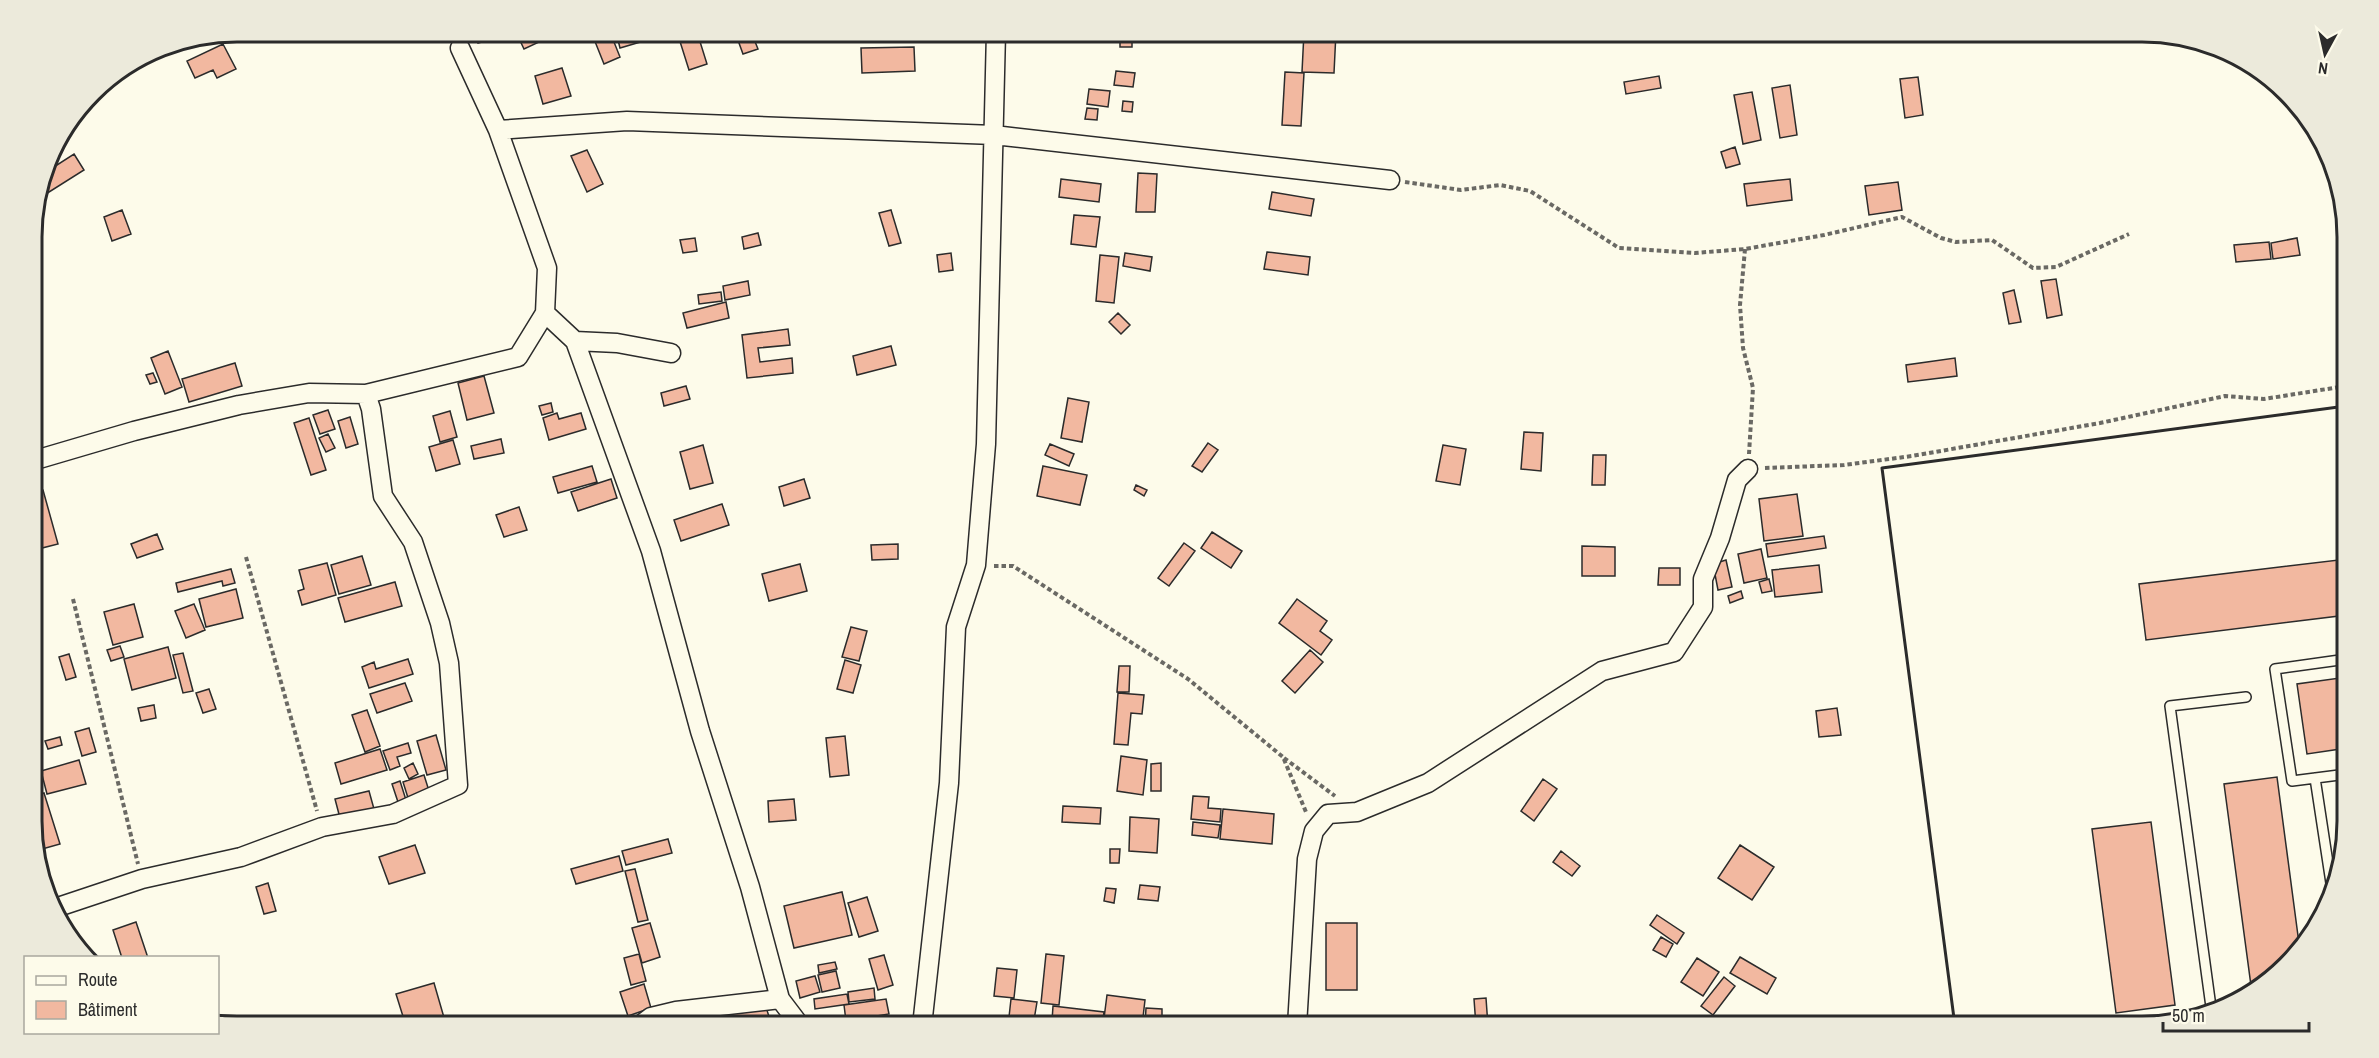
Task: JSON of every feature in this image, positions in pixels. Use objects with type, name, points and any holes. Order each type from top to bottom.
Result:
[{"type":"street","points":[[923,1016],[949,783],[956,627],[976,565],[986,444],[996,42]]},
{"type":"street","points":[[42,458],[134,431],[238,405],[309,393],[366,394],[518,357],[545,312],[547,268],[498,130],[460,48]]},
{"type":"street","points":[[498,130],[627,121],[994,135],[1390,180]]},
{"type":"street","points":[[545,312],[575,342],[651,551],[700,731],[750,887],[780,999],[793,1016]]},
{"type":"street","points":[[575,342],[617,343],[671,353]]},
{"type":"street","points":[[62,906],[142,879],[241,857],[322,826],[393,814],[458,785],[449,663],[440,623],[413,542],[383,496],[371,409],[366,394]]},
{"type":"street","points":[[1298,1016],[1307,859],[1314,831],[1328,814],[1357,812],[1428,783],[1602,670],[1674,652],[1704,607],[1703,579],[1720,538],[1737,480],[1748,469]]},
{"type":"street","points":[[655,1016],[676,1011],[780,999]]},
{"type":"lane","points":[[2337,660],[2275,669],[2292,781],[2337,775]]},
{"type":"lane","points":[[2211,1004],[2170,706],[2246,697]]},
{"type":"lane","points":[[2314,778],[2329,875]]},
{"type":"path","points":[[1390,180],[1461,190],[1500,185],[1530,191],[1619,248],[1695,253],[1745,249],[1824,235],[1902,217],[1941,238],[1956,242],[1992,240],[2033,268],[2056,267],[2129,234]]},
{"type":"path","points":[[1745,249],[1740,306],[1743,348],[1753,388],[1748,469],[1844,465],[1912,456],[2100,423],[2225,396],[2264,399],[2337,387]]},
{"type":"path","points":[[246,557],[322,826]]},
{"type":"path","points":[[976,565],[1013,566],[1188,679],[1283,757],[1357,812]]},
{"type":"path","points":[[73,599],[142,879]]},
{"type":"path","points":[[1283,757],[1314,831]]},
{"type":"building","points":[[521,42],[539,42],[524,49]]},
{"type":"building","points":[[595,42],[614,42],[620,57],[604,64]]},
{"type":"building","points":[[618,42],[640,42],[620,48]]},
{"type":"building","points":[[680,42],[700,42],[707,64],[689,70]]},
{"type":"building","points":[[739,42],[755,42],[758,49],[743,54]]},
{"type":"building","points":[[1120,42],[1132,42],[1132,47],[1120,47]]},
{"type":"building","points":[[1304,42],[1336,42],[1334,73],[1302,72]]},
{"type":"building","points":[[223,44],[236,69],[217,78],[213,70],[195,78],[187,61]]},
{"type":"building","points":[[914,47],[915,71],[862,73],[861,48]]},
{"type":"building","points":[[562,68],[571,96],[543,104],[535,76]]},
{"type":"building","points":[[1116,71],[1135,73],[1133,87],[1114,85]]},
{"type":"building","points":[[1285,72],[1304,73],[1301,126],[1282,125]]},
{"type":"building","points":[[1659,76],[1661,88],[1626,94],[1624,82]]},
{"type":"building","points":[[1918,77],[1923,115],[1905,118],[1900,79]]},
{"type":"building","points":[[1790,85],[1797,135],[1780,138],[1772,88]]},
{"type":"building","points":[[1089,89],[1110,91],[1108,107],[1087,104]]},
{"type":"building","points":[[1752,92],[1761,140],[1743,144],[1734,95]]},
{"type":"building","points":[[1123,101],[1133,102],[1132,112],[1122,111]]},
{"type":"building","points":[[1087,108],[1098,109],[1097,120],[1085,119]]},
{"type":"building","points":[[1735,147],[1740,164],[1726,168],[1721,152]]},
{"type":"building","points":[[587,150],[603,184],[587,192],[571,156]]},
{"type":"building","points":[[74,154],[84,170],[47,193],[49,186],[56,166]]},
{"type":"building","points":[[1138,173],[1157,174],[1155,212],[1136,212]]},
{"type":"building","points":[[1061,179],[1101,184],[1099,202],[1059,197]]},
{"type":"building","points":[[1790,179],[1792,200],[1747,206],[1744,184]]},
{"type":"building","points":[[1898,182],[1902,210],[1869,215],[1865,186]]},
{"type":"building","points":[[1272,192],[1314,199],[1311,216],[1269,209]]},
{"type":"building","points":[[122,210],[131,234],[112,241],[104,217]]},
{"type":"building","points":[[891,210],[901,243],[889,246],[879,213]]},
{"type":"building","points":[[1074,215],[1100,217],[1096,247],[1071,244]]},
{"type":"building","points":[[758,233],[761,245],[744,249],[742,237]]},
{"type":"building","points":[[695,238],[697,251],[683,253],[680,240]]},
{"type":"building","points":[[2297,238],[2300,255],[2273,259],[2271,243]]},
{"type":"building","points":[[2269,242],[2271,259],[2236,262],[2234,245]]},
{"type":"building","points":[[1267,252],[1310,257],[1308,275],[1264,269]]},
{"type":"building","points":[[951,253],[953,270],[939,272],[937,255]]},
{"type":"building","points":[[1125,253],[1152,257],[1150,271],[1123,266]]},
{"type":"building","points":[[1100,255],[1119,257],[1114,303],[1096,301]]},
{"type":"building","points":[[2056,279],[2062,315],[2047,318],[2041,281]]},
{"type":"building","points":[[748,281],[750,295],[725,300],[723,286]]},
{"type":"building","points":[[2014,290],[2021,322],[2009,324],[2003,293]]},
{"type":"building","points":[[721,292],[722,301],[699,304],[698,295]]},
{"type":"building","points":[[726,302],[729,318],[687,328],[683,313]]},
{"type":"building","points":[[1118,313],[1130,325],[1121,334],[1109,322]]},
{"type":"building","points":[[788,329],[790,345],[758,348],[760,362],[792,358],[793,373],[747,378],[742,335]]},
{"type":"building","points":[[891,346],[896,365],[857,375],[853,356]]},
{"type":"building","points":[[168,351],[182,387],[165,394],[151,358]]},
{"type":"building","points":[[1955,358],[1957,376],[1908,382],[1906,365]]},
{"type":"building","points":[[235,363],[242,386],[189,402],[182,379]]},
{"type":"building","points":[[153,373],[157,382],[150,384],[146,375]]},
{"type":"building","points":[[484,376],[494,413],[467,420],[458,383]]},
{"type":"building","points":[[686,386],[690,399],[664,406],[661,393]]},
{"type":"building","points":[[1068,398],[1089,402],[1082,442],[1061,438]]},
{"type":"building","points":[[551,403],[553,412],[542,415],[539,406]]},
{"type":"building","points":[[328,410],[335,429],[320,434],[313,415]]},
{"type":"building","points":[[450,411],[457,437],[440,442],[433,416]]},
{"type":"building","points":[[557,413],[559,419],[581,413],[586,429],[549,440],[543,418]]},
{"type":"building","points":[[350,417],[358,444],[346,448],[338,421]]},
{"type":"building","points":[[309,418],[326,470],[311,475],[294,423]]},
{"type":"building","points":[[1524,432],[1543,433],[1541,471],[1521,469]]},
{"type":"building","points":[[328,434],[335,448],[326,452],[319,438]]},
{"type":"building","points":[[501,439],[504,453],[474,459],[471,446]]},
{"type":"building","points":[[453,440],[460,464],[436,471],[429,447]]},
{"type":"building","points":[[1208,443],[1218,450],[1202,472],[1192,466]]},
{"type":"building","points":[[1050,444],[1074,454],[1069,466],[1045,455]]},
{"type":"building","points":[[703,445],[713,483],[690,489],[680,452]]},
{"type":"building","points":[[1443,445],[1466,449],[1460,485],[1436,481]]},
{"type":"building","points":[[1593,455],[1606,455],[1605,485],[1592,485]]},
{"type":"building","points":[[592,466],[597,482],[558,493],[553,477]]},
{"type":"building","points":[[1043,466],[1087,475],[1080,505],[1037,496]]},
{"type":"building","points":[[611,479],[617,498],[578,511],[571,492]]},
{"type":"building","points":[[804,479],[810,498],[784,506],[779,487]]},
{"type":"building","points":[[1136,485],[1147,490],[1144,496],[1134,490]]},
{"type":"building","points":[[42,490],[58,544],[42,548]]},
{"type":"building","points":[[1797,494],[1803,536],[1764,541],[1759,499]]},
{"type":"building","points":[[722,504],[729,525],[681,541],[674,520]]},
{"type":"building","points":[[519,507],[527,530],[504,537],[496,515]]},
{"type":"building","points":[[1212,532],[1242,551],[1231,568],[1201,548]]},
{"type":"building","points":[[157,534],[163,549],[137,558],[131,544]]},
{"type":"building","points":[[1824,536],[1826,548],[1768,557],[1766,544]]},
{"type":"building","points":[[1184,543],[1195,551],[1169,586],[1158,578]]},
{"type":"building","points":[[898,544],[898,559],[872,560],[871,545]]},
{"type":"building","points":[[1582,546],[1615,547],[1615,576],[1582,576]]},
{"type":"building","points":[[1761,549],[1767,578],[1744,583],[1738,554]]},
{"type":"building","points":[[362,556],[371,585],[339,594],[331,565]]},
{"type":"building","points":[[1726,560],[1732,587],[1718,590],[1713,564]]},
{"type":"building","points":[[2337,560],[2337,616],[2146,640],[2139,584]]},
{"type":"building","points":[[327,563],[336,595],[302,605],[298,591],[304,589],[299,570]]},
{"type":"building","points":[[800,564],[807,591],[769,601],[762,574]]},
{"type":"building","points":[[1819,565],[1822,592],[1775,597],[1772,570]]},
{"type":"building","points":[[1659,568],[1680,568],[1680,585],[1658,585]]},
{"type":"building","points":[[231,569],[235,583],[223,586],[222,581],[178,592],[176,583]]},
{"type":"building","points":[[1769,579],[1772,591],[1762,593],[1759,582]]},
{"type":"building","points":[[395,582],[402,606],[345,622],[338,598]]},
{"type":"building","points":[[236,589],[243,618],[206,627],[199,599]]},
{"type":"building","points":[[1741,591],[1743,598],[1730,603],[1728,596]]},
{"type":"building","points":[[1297,599],[1327,621],[1320,631],[1332,640],[1321,655],[1279,623]]},
{"type":"building","points":[[134,604],[143,637],[113,645],[104,612]]},
{"type":"building","points":[[194,604],[205,630],[186,638],[175,611]]},
{"type":"building","points":[[851,627],[867,631],[859,661],[842,657]]},
{"type":"building","points":[[120,646],[124,657],[111,661],[107,650]]},
{"type":"building","points":[[168,647],[176,678],[132,690],[124,659]]},
{"type":"building","points":[[1310,650],[1323,662],[1295,693],[1282,681]]},
{"type":"building","points":[[183,653],[193,691],[183,693],[173,655]]},
{"type":"building","points":[[69,654],[76,677],[66,680],[59,657]]},
{"type":"building","points":[[408,659],[413,674],[369,688],[362,667],[374,662],[376,669]]},
{"type":"building","points":[[845,660],[861,665],[853,693],[837,689]]},
{"type":"building","points":[[1119,666],[1130,666],[1129,692],[1117,692]]},
{"type":"building","points":[[2337,678],[2337,750],[2307,754],[2297,684]]},
{"type":"building","points":[[405,683],[412,701],[377,713],[370,694]]},
{"type":"building","points":[[209,689],[216,709],[203,713],[196,693]]},
{"type":"building","points":[[1118,693],[1144,695],[1142,714],[1131,713],[1128,745],[1114,744]]},
{"type":"building","points":[[154,705],[156,718],[141,721],[138,708]]},
{"type":"building","points":[[1837,708],[1841,735],[1819,737],[1816,711]]},
{"type":"building","points":[[367,710],[380,746],[365,752],[352,715]]},
{"type":"building","points":[[89,728],[96,752],[82,756],[75,732]]},
{"type":"building","points":[[436,735],[446,770],[427,775],[417,741]]},
{"type":"building","points":[[845,736],[849,775],[830,777],[826,738]]},
{"type":"building","points":[[60,737],[62,745],[48,749],[45,741]]},
{"type":"building","points":[[408,743],[411,753],[397,757],[400,766],[390,770],[383,751]]},
{"type":"building","points":[[380,749],[387,770],[341,784],[335,763]]},
{"type":"building","points":[[1121,756],[1147,760],[1143,795],[1117,791]]},
{"type":"building","points":[[79,760],[86,784],[47,794],[42,771]]},
{"type":"building","points":[[413,763],[418,774],[409,779],[404,768]]},
{"type":"building","points":[[1161,763],[1161,791],[1151,791],[1151,764]]},
{"type":"building","points":[[424,775],[430,794],[409,801],[403,782]]},
{"type":"building","points":[[2277,777],[2298,938],[2271,968],[2251,983],[2224,784]]},
{"type":"building","points":[[1543,779],[1557,789],[1534,821],[1521,811]]},
{"type":"building","points":[[400,781],[406,800],[398,802],[392,784]]},
{"type":"building","points":[[369,791],[374,809],[340,818],[335,799]]},
{"type":"building","points":[[44,793],[60,844],[44,848],[42,821],[42,794]]},
{"type":"building","points":[[1193,796],[1209,797],[1208,808],[1221,809],[1220,822],[1191,819]]},
{"type":"building","points":[[794,799],[796,820],[769,822],[768,801]]},
{"type":"building","points":[[1063,806],[1101,808],[1100,824],[1062,822]]},
{"type":"building","points":[[1223,809],[1274,814],[1272,844],[1220,839]]},
{"type":"building","points":[[1130,817],[1159,819],[1157,853],[1129,851]]},
{"type":"building","points":[[1193,822],[1220,825],[1218,838],[1192,835]]},
{"type":"building","points":[[2151,822],[2175,1005],[2116,1013],[2092,829]]},
{"type":"building","points":[[668,839],[672,853],[626,865],[622,851]]},
{"type":"building","points":[[415,845],[425,873],[389,884],[379,857]]},
{"type":"building","points":[[1740,845],[1774,867],[1752,900],[1718,878]]},
{"type":"building","points":[[1110,849],[1120,849],[1119,863],[1110,863]]},
{"type":"building","points":[[1561,851],[1580,866],[1572,876],[1553,862]]},
{"type":"building","points":[[619,856],[623,871],[576,884],[571,869]]},
{"type":"building","points":[[635,869],[648,920],[638,922],[625,871]]},
{"type":"building","points":[[268,883],[276,911],[264,914],[256,887]]},
{"type":"building","points":[[1140,885],[1160,887],[1158,901],[1138,899]]},
{"type":"building","points":[[1106,888],[1116,889],[1114,903],[1104,901]]},
{"type":"building","points":[[842,892],[852,935],[794,948],[784,906]]},
{"type":"building","points":[[867,897],[878,931],[859,937],[848,903]]},
{"type":"building","points":[[1657,915],[1684,933],[1677,944],[1650,925]]},
{"type":"building","points":[[136,922],[147,956],[121,956],[113,930]]},
{"type":"building","points":[[650,923],[660,957],[642,963],[632,928]]},
{"type":"building","points":[[1326,923],[1357,923],[1357,990],[1326,990]]},
{"type":"building","points":[[1661,937],[1673,944],[1666,957],[1653,950]]},
{"type":"building","points":[[639,954],[646,981],[631,985],[624,958]]},
{"type":"building","points":[[1046,954],[1064,956],[1059,1005],[1041,1003]]},
{"type":"building","points":[[884,955],[893,985],[878,990],[869,959]]},
{"type":"building","points":[[1740,957],[1776,978],[1767,994],[1730,973]]},
{"type":"building","points":[[1697,958],[1719,972],[1703,996],[1681,982]]},
{"type":"building","points":[[835,962],[837,969],[819,973],[818,965]]},
{"type":"building","points":[[997,968],[1017,970],[1014,998],[994,996]]},
{"type":"building","points":[[836,971],[840,988],[822,992],[818,975]]},
{"type":"building","points":[[815,976],[820,992],[800,998],[796,981]]},
{"type":"building","points":[[1724,977],[1735,986],[1713,1015],[1701,1006]]},
{"type":"building","points":[[434,983],[444,1016],[403,1016],[396,994]]},
{"type":"building","points":[[644,984],[651,1008],[628,1016],[620,992]]},
{"type":"building","points":[[874,988],[875,999],[849,1002],[848,992]]},
{"type":"building","points":[[847,994],[849,1004],[815,1009],[814,999]]},
{"type":"building","points":[[1107,995],[1145,1000],[1143,1016],[1104,1016]]},
{"type":"building","points":[[1486,998],[1487,1016],[1475,1016],[1474,999]]},
{"type":"building","points":[[886,999],[889,1014],[845,1016],[844,1005]]},
{"type":"building","points":[[1011,999],[1037,1002],[1035,1016],[1009,1016]]},
{"type":"building","points":[[765,1004],[769,1016],[724,1016]]},
{"type":"building","points":[[1053,1006],[1104,1012],[1103,1016],[1052,1016]]},
{"type":"building","points":[[1146,1008],[1162,1009],[1162,1016],[1146,1016]]},
{"type":"wall","points":[[1954,1016],[1882,468],[2337,407]]}]
